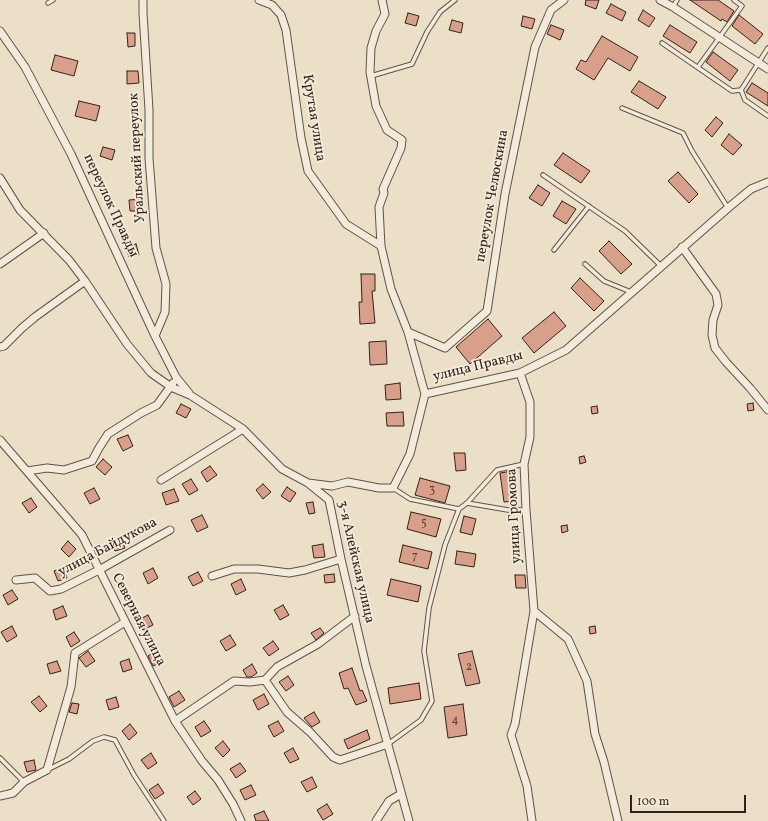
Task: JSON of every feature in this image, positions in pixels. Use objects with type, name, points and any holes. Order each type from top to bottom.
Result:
[{"type":"street","name":"Уральский переулок","points":[[143,0],[150,158],[156,248],[166,284],[165,312],[155,336]]},
{"type":"street","name":"Крутая улица","points":[[259,0],[272,5],[281,15],[286,30],[301,138],[308,171],[346,224],[381,246]]},
{"type":"street","name":"улица Правды","points":[[382,0],[385,14],[376,31],[371,48],[371,76],[376,106],[387,130],[402,140],[401,148],[383,189],[384,193],[379,207],[381,246],[391,289],[408,332],[425,394],[520,373],[566,350],[728,208],[752,189],[768,182]]},
{"type":"street","name":"переулок Челюскина","points":[[408,332],[445,348],[487,311],[505,194],[534,47],[551,10],[564,0]]},
{"type":"street","points":[[663,1],[768,68]]},
{"type":"street","name":"переулок Правды","points":[[0,31],[25,67],[71,154],[155,336],[176,377],[190,395]]},
{"type":"street","points":[[0,178],[20,210],[69,260],[132,350],[151,373],[171,387],[190,395],[243,429],[282,469],[308,483]]},
{"type":"street","points":[[0,264],[44,233]]},
{"type":"street","points":[[682,247],[716,294],[718,305],[713,320],[712,335],[715,348],[767,408]]},
{"type":"street","points":[[0,347],[4,346],[35,317],[85,281]]},
{"type":"street","name":"улица Громова","points":[[520,373],[530,402],[530,437],[524,464],[534,611],[515,724],[511,735],[527,786],[532,821]]},
{"type":"street","points":[[27,472],[47,468],[64,470],[92,461],[98,448],[108,434],[141,413],[157,405],[171,387],[176,377]]},
{"type":"street","points":[[393,488],[410,454],[425,394]]},
{"type":"street","points":[[161,480],[243,429]]},
{"type":"street","name":"Северная улица","points":[[0,440],[82,535],[124,622],[175,721],[202,761],[218,780],[233,804],[241,821]]},
{"type":"street","name":"3-я Алейская улица","points":[[308,483],[332,486],[348,482],[379,488],[393,488]]},
{"type":"street","name":"3-я Алейская улица","points":[[308,483],[329,500],[341,560],[366,666],[388,744]]},
{"type":"street","name":"улица Байдукова","points":[[16,580],[35,578],[50,591],[62,589],[170,530]]},
{"type":"street","points":[[212,576],[234,569],[258,569],[288,573],[341,560]]},
{"type":"street","points":[[534,611],[568,639],[587,681],[595,734],[604,762],[618,821]]},
{"type":"street","points":[[175,721],[234,681],[250,682],[265,680],[277,667],[318,644],[355,616]]},
{"type":"street","points":[[0,796],[13,793],[24,782],[47,770],[71,687],[75,652],[124,622]]},
{"type":"street","points":[[265,680],[287,712],[310,732],[333,756],[340,760],[388,744],[409,821]]},
{"type":"street","points":[[376,821],[389,802],[401,794]]},
{"type":"lane","points":[[48,3],[53,0]]},
{"type":"lane","points":[[371,76],[412,64],[427,32],[440,12],[455,0]]},
{"type":"lane","points":[[673,7],[677,0]]},
{"type":"lane","points":[[698,68],[742,6],[734,0]]},
{"type":"lane","points":[[662,43],[732,91],[741,90]]},
{"type":"lane","points":[[741,90],[768,48]]},
{"type":"lane","points":[[741,90],[745,100],[768,116]]},
{"type":"lane","points":[[622,108],[683,133],[692,151],[728,208]]},
{"type":"lane","points":[[543,176],[625,231],[661,266]]},
{"type":"lane","points":[[554,250],[589,206]]},
{"type":"lane","points":[[586,264],[604,281],[620,286],[631,292]]},
{"type":"lane","points":[[388,744],[421,720],[432,700],[424,651],[429,608],[445,545],[459,509],[467,503],[497,470],[524,464]]},
{"type":"lane","points":[[393,488],[410,499],[459,509]]},
{"type":"lane","points":[[467,503],[508,510],[526,510]]},
{"type":"lane","points":[[47,770],[69,759],[93,741],[104,737],[115,740],[134,775],[164,821]]},
{"type":"lane","points":[[0,758],[24,782]]},
{"type":"building","points":[[586,0],[599,0],[596,9],[585,5]]},
{"type":"building","points":[[690,0],[718,0],[734,11],[727,22],[722,19],[721,21]]},
{"type":"building","points":[[611,4],[626,12],[622,21],[606,13]]},
{"type":"building","points":[[643,10],[655,18],[649,27],[638,20]]},
{"type":"building","points":[[408,13],[419,16],[416,26],[405,23]]},
{"type":"building","points":[[739,15],[763,34],[755,44],[732,26]]},
{"type":"building","points":[[523,16],[535,19],[532,29],[521,26]]},
{"type":"building","points":[[452,20],[463,23],[461,33],[449,30]]},
{"type":"building","points":[[551,25],[564,30],[560,40],[547,34]]},
{"type":"building","points":[[670,25],[697,42],[690,53],[663,36]]},
{"type":"building","points":[[127,33],[135,33],[135,46],[128,47]]},
{"type":"building","points":[[602,36],[638,57],[630,71],[608,58],[594,80],[576,69],[581,60],[586,62]]},
{"type":"building","points":[[713,52],[738,70],[730,81],[706,62]]},
{"type":"building","points":[[55,55],[78,61],[74,76],[51,70]]},
{"type":"building","points":[[127,71],[138,71],[139,83],[127,84]]},
{"type":"building","points":[[639,81],[666,97],[658,109],[631,92]]},
{"type":"building","points":[[752,83],[768,93],[768,106],[746,92]]},
{"type":"building","points":[[79,101],[100,106],[96,121],[75,116]]},
{"type":"building","points":[[716,117],[723,123],[712,137],[705,130]]},
{"type":"building","points":[[729,134],[742,145],[733,155],[721,145]]},
{"type":"building","points":[[103,147],[115,150],[112,160],[100,156]]},
{"type":"building","points":[[563,153],[590,171],[581,183],[554,165]]},
{"type":"building","points":[[678,172],[698,194],[689,203],[668,181]]},
{"type":"building","points":[[538,185],[550,193],[542,206],[529,198]]},
{"type":"building","points":[[141,199],[141,211],[130,211],[129,200]]},
{"type":"building","points":[[562,201],[576,209],[566,224],[553,216]]},
{"type":"building","points":[[609,241],[632,264],[621,274],[599,251]]},
{"type":"building","points":[[136,244],[139,255],[129,257],[126,247]]},
{"type":"building","points":[[361,274],[375,274],[375,291],[372,291],[375,323],[360,324],[359,302],[362,302]]},
{"type":"building","points":[[580,278],[604,301],[594,311],[571,288]]},
{"type":"building","points":[[554,312],[566,326],[534,353],[522,338]]},
{"type":"building","points":[[488,319],[502,336],[470,364],[456,347]]},
{"type":"building","points":[[386,341],[387,364],[370,365],[369,342]]},
{"type":"building","points":[[400,383],[401,399],[386,400],[385,385]]},
{"type":"building","points":[[753,403],[754,410],[748,411],[747,404]]},
{"type":"building","points":[[181,404],[191,409],[186,418],[176,413]]},
{"type":"building","points":[[597,406],[598,413],[592,414],[591,407]]},
{"type":"building","points":[[403,412],[404,426],[387,426],[386,413]]},
{"type":"building","points":[[128,435],[133,446],[123,451],[117,439]]},
{"type":"building","points":[[454,453],[465,453],[466,470],[456,471]]},
{"type":"building","points":[[584,456],[586,462],[580,464],[579,457]]},
{"type":"building","points":[[103,459],[112,467],[105,475],[96,467]]},
{"type":"building","points":[[210,466],[217,475],[207,482],[201,472]]},
{"type":"building","points":[[512,471],[516,501],[504,502],[500,473]]},
{"type":"building","points":[[420,478],[450,486],[445,503],[415,495]]},
{"type":"building","points":[[191,479],[198,490],[189,495],[182,484]]},
{"type":"building","points":[[263,484],[271,492],[263,499],[256,490]]},
{"type":"building","points":[[287,487],[296,493],[290,502],[281,496]]},
{"type":"building","points":[[94,488],[100,499],[90,504],[84,493]]},
{"type":"building","points":[[174,489],[179,501],[166,505],[162,493]]},
{"type":"building","points":[[31,498],[37,507],[29,513],[22,503]]},
{"type":"building","points":[[313,502],[315,513],[309,514],[306,503]]},
{"type":"building","points":[[411,512],[441,519],[436,537],[407,529]]},
{"type":"building","points":[[202,515],[208,527],[197,532],[191,520]]},
{"type":"building","points":[[464,516],[476,519],[472,535],[460,532]]},
{"type":"building","points":[[567,525],[568,531],[562,533],[561,526]]},
{"type":"building","points":[[121,538],[125,548],[115,551],[112,541]]},
{"type":"building","points":[[68,541],[76,549],[69,557],[61,549]]},
{"type":"building","points":[[323,544],[325,557],[314,558],[312,546]]},
{"type":"building","points":[[403,545],[432,552],[428,569],[399,562]]},
{"type":"building","points":[[457,551],[476,554],[474,567],[455,564]]},
{"type":"building","points":[[64,567],[67,578],[58,581],[54,571]]},
{"type":"building","points":[[153,568],[158,578],[148,584],[143,573]]},
{"type":"building","points":[[198,572],[203,581],[193,586],[188,577]]},
{"type":"building","points":[[334,574],[335,582],[325,583],[324,575]]},
{"type":"building","points":[[515,575],[525,575],[526,588],[516,588]]},
{"type":"building","points":[[241,579],[246,590],[236,595],[231,584]]},
{"type":"building","points":[[391,579],[421,586],[418,602],[387,595]]},
{"type":"building","points":[[12,590],[18,599],[8,605],[3,595]]},
{"type":"building","points":[[283,605],[289,615],[280,620],[274,610]]},
{"type":"building","points":[[63,606],[67,616],[56,620],[53,610]]},
{"type":"building","points":[[148,615],[153,625],[143,630],[138,620]]},
{"type":"building","points":[[12,626],[17,636],[7,642],[1,632]]},
{"type":"building","points":[[595,626],[596,633],[590,634],[589,627]]},
{"type":"building","points":[[320,628],[324,633],[316,640],[311,633]]},
{"type":"building","points":[[74,632],[80,641],[71,647],[66,637]]},
{"type":"building","points":[[230,635],[236,645],[226,651],[220,641]]},
{"type":"building","points":[[273,641],[279,649],[269,656],[263,648]]},
{"type":"building","points":[[158,650],[164,661],[153,666],[148,656]]},
{"type":"building","points":[[88,651],[95,661],[86,667],[79,658]]},
{"type":"building","points":[[472,651],[480,683],[466,686],[458,654]]},
{"type":"building","points":[[129,659],[132,669],[123,672],[120,662]]},
{"type":"building","points":[[57,661],[61,671],[50,674],[47,664]]},
{"type":"building","points":[[252,664],[257,673],[251,677],[247,677],[243,670]]},
{"type":"building","points":[[352,668],[360,691],[362,690],[367,701],[356,705],[348,688],[344,689],[339,673]]},
{"type":"building","points":[[288,676],[294,685],[286,691],[279,682]]},
{"type":"building","points":[[419,683],[421,699],[390,704],[388,688]]},
{"type":"building","points":[[179,691],[185,700],[174,707],[169,697]]},
{"type":"building","points":[[264,694],[269,704],[258,710],[253,700]]},
{"type":"building","points":[[39,696],[47,706],[40,712],[31,702]]},
{"type":"building","points":[[116,697],[119,707],[109,710],[106,700]]},
{"type":"building","points":[[72,703],[79,704],[77,714],[69,712]]},
{"type":"building","points":[[463,704],[467,735],[448,738],[444,707]]},
{"type":"building","points":[[314,712],[320,722],[312,727],[304,718]]},
{"type":"building","points":[[204,721],[211,731],[201,737],[195,727]]},
{"type":"building","points":[[278,721],[284,731],[274,737],[268,726]]},
{"type":"building","points":[[130,724],[137,733],[129,740],[122,731]]},
{"type":"building","points":[[367,730],[370,739],[348,749],[344,740]]},
{"type":"building","points":[[223,741],[230,750],[223,757],[215,748]]},
{"type":"building","points":[[293,748],[299,759],[290,763],[284,753]]},
{"type":"building","points":[[151,753],[157,763],[148,769],[141,760]]},
{"type":"building","points":[[34,760],[36,770],[27,772],[24,762]]},
{"type":"building","points":[[240,763],[246,771],[236,778],[230,769]]},
{"type":"building","points":[[312,777],[317,787],[307,792],[301,782]]},
{"type":"building","points":[[158,784],[164,793],[155,799],[149,790]]},
{"type":"building","points":[[251,785],[256,795],[245,800],[240,790]]},
{"type":"building","points":[[195,791],[201,799],[193,805],[187,797]]},
{"type":"building","points":[[327,804],[333,814],[323,820],[317,810]]},
{"type":"building","points":[[264,811],[269,821],[256,821],[254,815]]}]
